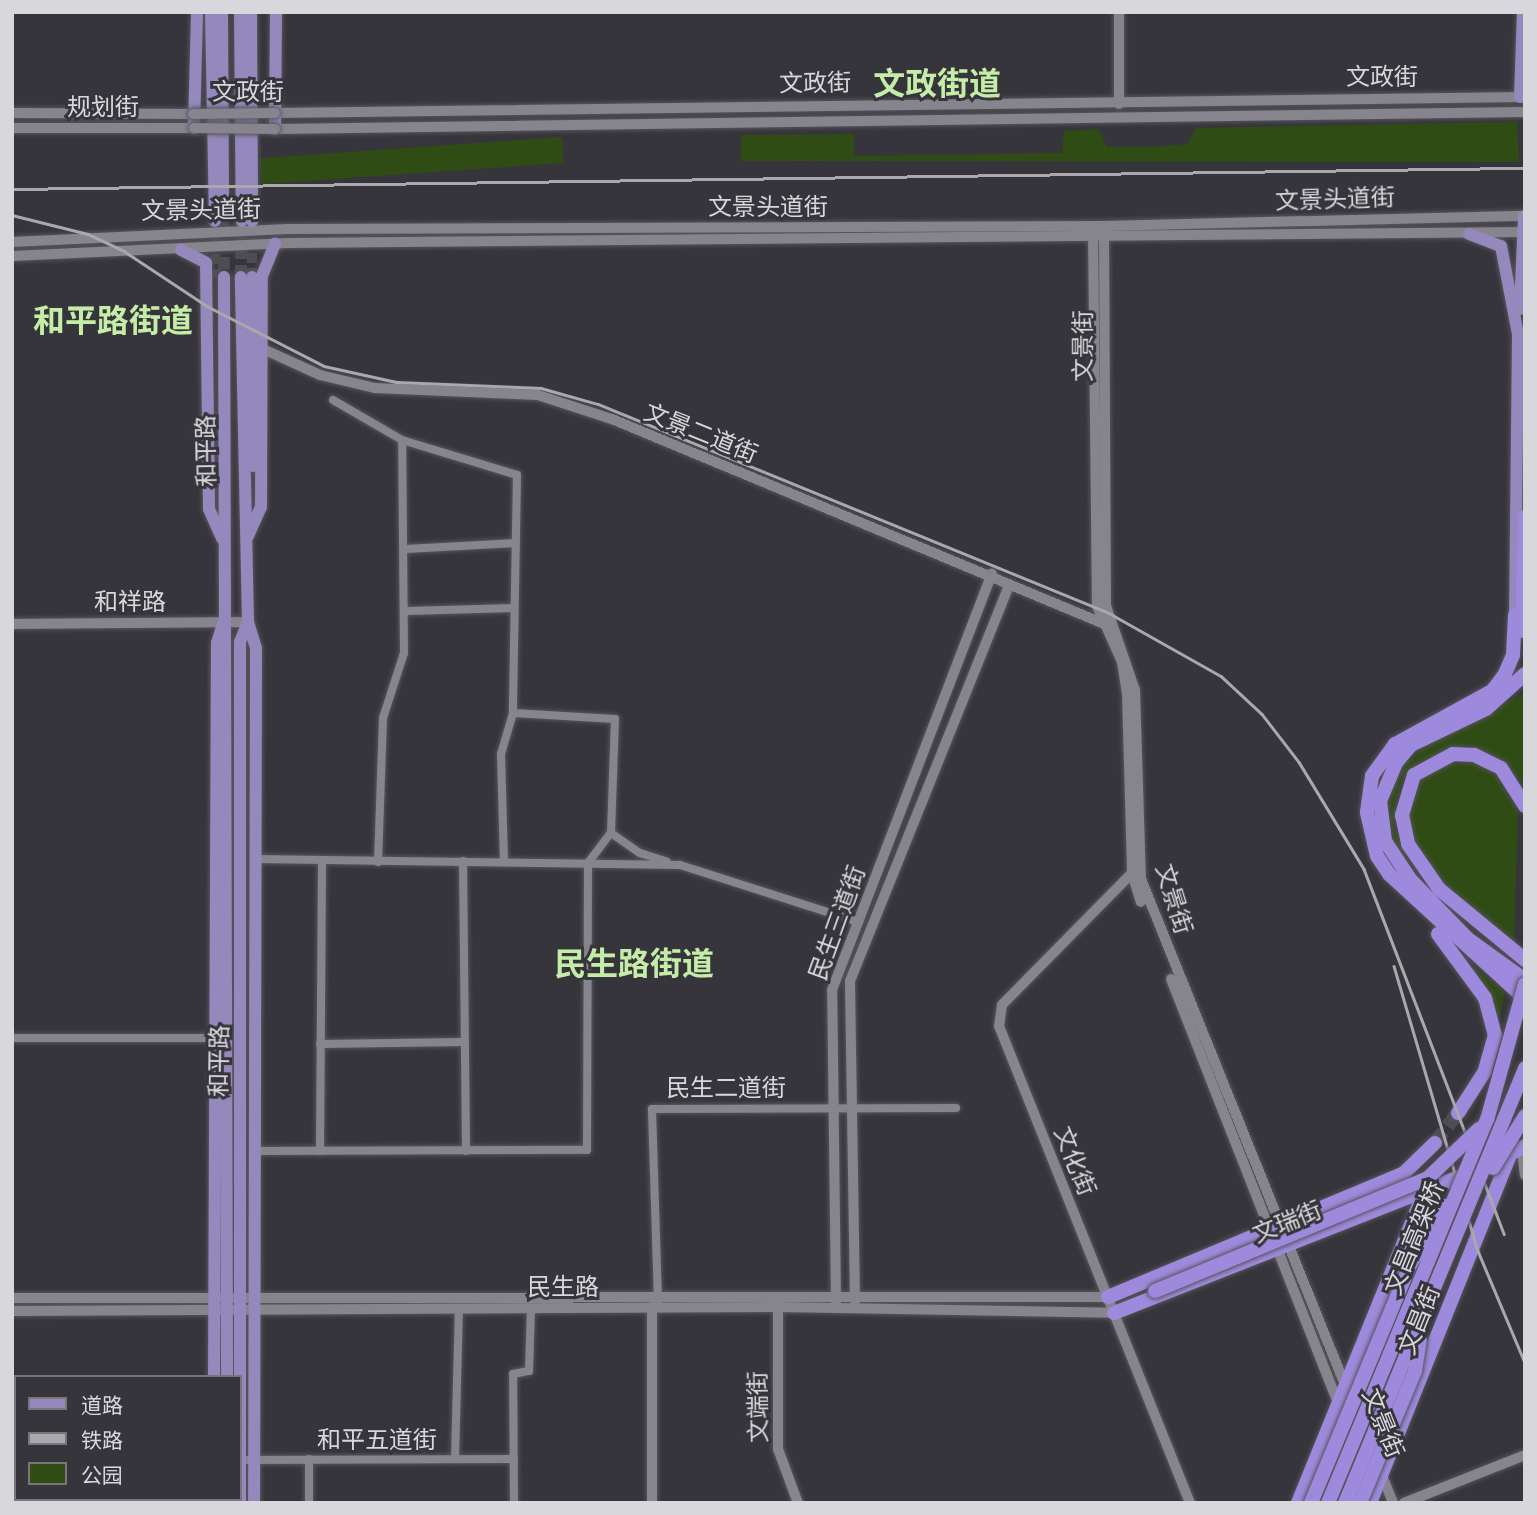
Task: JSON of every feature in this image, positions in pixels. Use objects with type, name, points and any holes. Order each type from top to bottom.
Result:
[{"type":"highway","points":[[1458,1113],[1492,1053],[1492,1016],[1474,981],[1377,856],[1367,813],[1372,776],[1415,728],[1492,691],[1510,678],[1519,618],[1525,517]]},
{"type":"highway","points":[[1525,674],[1486,709],[1411,746],[1396,763],[1380,802],[1385,841],[1409,879],[1468,939],[1525,982]]},
{"type":"highway","points":[[1525,806],[1501,768],[1474,755],[1453,754],[1414,775],[1402,815],[1408,844],[1439,889],[1525,960]]},
{"type":"highway","points":[[1416,906],[1525,999]]},
{"type":"highway","name":"文昌高架桥","points":[[1328,1503],[1487,1120],[1525,982]]},
{"type":"highway","name":"文昌高架桥","points":[[1345,1503],[1478,1190],[1525,1068]]},
{"type":"highway","points":[[1478,1190],[1525,1116]]},
{"type":"highway","points":[[1108,1297],[1155,1291],[1428,1178],[1487,1120]]},
{"type":"highway","name":"文瑞街","points":[[1108,1297],[1404,1173],[1435,1143]]},
{"type":"highway","name":"文瑞街","points":[[1114,1313],[1283,1249],[1476,1171],[1519,1149]]},
{"type":"highway","name":"文昌街","points":[[1376,1499],[1382,1476],[1519,1149]]},
{"type":"highway","name":"文昌街","points":[[1298,1503],[1424,1191]]},
{"type":"highway","points":[[1311,1503],[1411,1263],[1458,1191]]},
{"type":"highway","points":[[1360,1503],[1415,1371],[1424,1316]]},
{"type":"main road","points":[[194,128],[197,12]]},
{"type":"main road","points":[[211,12],[219,221],[222,12]]},
{"type":"main road","points":[[240,12],[247,221],[251,12]]},
{"type":"main road","points":[[275,130],[276,12]]},
{"type":"main road","points":[[1119,12],[1120,117]]},
{"type":"main road","points":[[1522,112],[1523,12]]},
{"type":"main road","name":"文政街","points":[[193,114],[1119,100],[1522,97]]},
{"type":"main road","name":"文政街","points":[[194,128],[275,130],[1522,112]]},
{"type":"main road","name":"规划街","points":[[12,113],[193,114]]},
{"type":"main road","name":"规划街","points":[[12,128],[194,128]]},
{"type":"main road","points":[[1519,618],[1518,334],[1524,216]]},
{"type":"main road","name":"文景头道街","points":[[12,256],[181,250],[275,243],[1099,231],[1524,216]]},
{"type":"main road","name":"文景头道街","points":[[12,242],[288,229],[1469,234],[1524,232]]},
{"type":"main road","name":"文景街","points":[[1099,231],[1097,606],[1107,625],[1127,692],[1132,873],[1274,1226]]},
{"type":"main road","name":"文景街","points":[[1099,231],[1106,606],[1135,690],[1141,879],[1376,1499]]},
{"type":"main road","points":[[1469,234],[1501,246],[1518,334]]},
{"type":"main road","points":[[248,536],[261,508],[262,276],[275,243]]},
{"type":"main road","points":[[181,250],[206,263],[209,509],[222,539]]},
{"type":"main road","name":"和平路","points":[[220,277],[223,623],[228,642],[234,1008]]},
{"type":"main road","points":[[247,277],[254,507],[248,536]]},
{"type":"main road","name":"文景二道街","points":[[263,349],[320,375],[375,388],[538,395],[612,419],[1107,625]]},
{"type":"main road","name":"和平路","points":[[242,1491],[247,1460],[254,1308],[256,648],[248,622],[248,536]]},
{"type":"main road","name":"民生三道街","points":[[836,1302],[832,990],[992,575]]},
{"type":"main road","name":"民生三道街","points":[[855,1302],[850,981],[1010,585]]},
{"type":"main road","name":"和平路","points":[[227,1375],[226,1309],[234,1069],[240,642],[248,622]]},
{"type":"main road","name":"和祥路","points":[[12,624],[248,622]]},
{"type":"main road","name":"和平路","points":[[214,1375],[227,1295],[215,1038],[217,643],[223,623]]},
{"type":"main road","name":"文化街","points":[[1132,873],[1002,1005],[999,1018],[1190,1503]]},
{"type":"main road","points":[[234,1008],[253,1043],[234,1069],[215,1038],[234,1008]]},
{"type":"main road","points":[[1519,1149],[1525,1175]]},
{"type":"main road","name":"文景街","points":[[1283,1249],[1345,1386],[1393,1503]]},
{"type":"main road","name":"民生路","points":[[12,1298],[254,1294],[778,1307],[836,1302]]},
{"type":"main road","name":"民生路","points":[[12,1311],[531,1308],[1108,1297]]},
{"type":"main road","name":"民生路","points":[[855,1302],[1114,1313]]},
{"type":"main road","name":"民生二道街","points":[[652,1503],[656,1304]]},
{"type":"main road","name":"文端街","points":[[778,1307],[778,1449],[798,1503]]},
{"type":"main road","name":"和平路","points":[[226,1309],[235,1375]]},
{"type":"main road","name":"和平路","points":[[242,1424],[254,1503]]},
{"type":"main road","points":[[1404,1503],[1525,1455]]},
{"type":"street","points":[[333,400],[402,440],[517,475],[513,713],[501,754],[504,861]]},
{"type":"street","points":[[378,862],[383,718],[404,653],[407,611],[402,440]]},
{"type":"street","points":[[405,549],[516,543]]},
{"type":"street","points":[[407,611],[514,608]]},
{"type":"street","points":[[254,1151],[587,1150],[588,863],[611,833],[615,719],[513,713]]},
{"type":"street","points":[[611,833],[640,853],[859,922]]},
{"type":"street","points":[[255,859],[680,865]]},
{"type":"street","points":[[463,861],[466,1151]]},
{"type":"street","points":[[320,1151],[322,862]]},
{"type":"street","points":[[12,1038],[215,1038]]},
{"type":"street","points":[[320,1044],[465,1042]]},
{"type":"street","name":"民生二道街","points":[[656,1304],[652,1110],[956,1108]]},
{"type":"street","points":[[455,1459],[459,1308]]},
{"type":"street","points":[[514,1503],[513,1374],[528,1371],[531,1308]]},
{"type":"street","points":[[309,1459],[309,1503]]},
{"type":"street","name":"和平五道街","points":[[247,1460],[513,1459]]},
{"type":"green space","points":[[1517,122],[1519,162],[741,161],[741,135],[854,134],[854,156],[1062,153],[1064,131],[1099,129],[1107,147],[1153,147],[1187,144],[1196,128]]},
{"type":"green space","points":[[562,137],[564,163],[262,184],[260,158]]},
{"type":"green space","points":[[1525,693],[1523,783],[1493,754],[1466,746],[1421,761],[1400,785],[1394,826],[1410,867],[1390,835],[1387,805],[1403,765],[1427,744]]},
{"type":"green space","points":[[1470,762],[1496,773],[1518,812],[1514,948],[1453,897],[1415,846],[1408,815],[1419,782],[1438,766]]},
{"type":"green space","points":[[1462,958],[1505,991],[1497,1028]]},
{"type":"tunnel","points":[[223,221],[224,277]]},
{"type":"tunnel","points":[[241,277],[242,221]]},
{"type":"tunnel","points":[[252,223],[252,277]]},
{"type":"tunnel","points":[[215,224],[216,277]]},
{"type":"tunnel","points":[[1435,1143],[1458,1113]]},
{"type":"railway","points":[[12,189],[1525,168]]},
{"type":"railway","points":[[12,215],[88,234],[124,251],[207,306],[324,366],[397,382],[541,388],[598,404],[1109,613],[1221,676],[1262,714],[1299,762],[1364,869],[1504,1234]]},
{"type":"railway","points":[[1394,966],[1478,1251],[1525,1363]]},
{"type":"district","name":"文政街道","points":[[937,84]]},
{"type":"district","name":"和平路街道","points":[[113,321]]},
{"type":"district","name":"民生路街道","points":[[634,964]]}]
